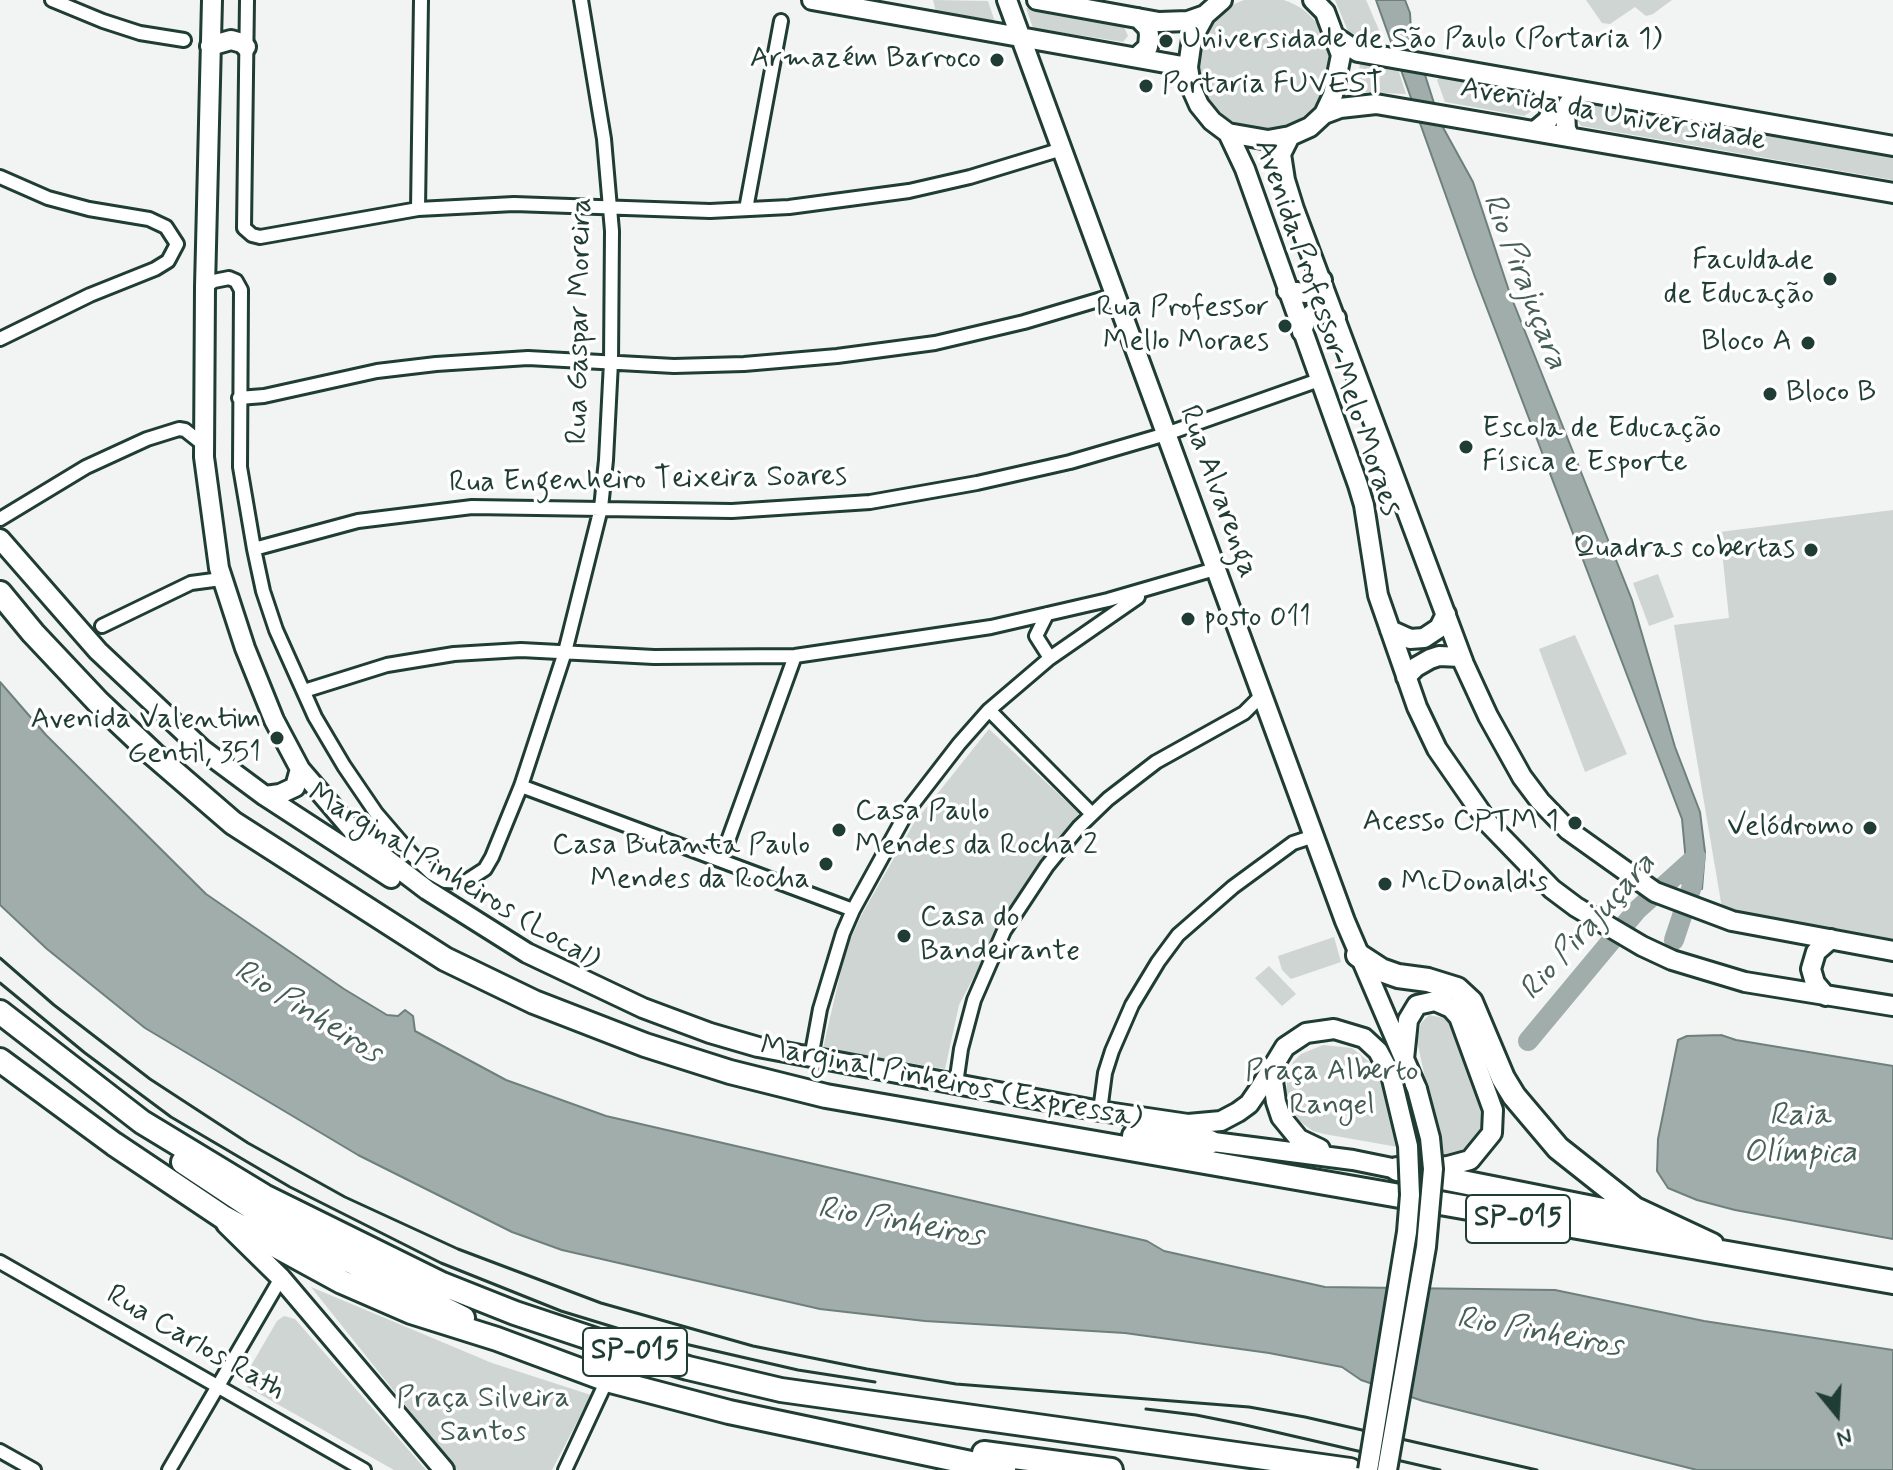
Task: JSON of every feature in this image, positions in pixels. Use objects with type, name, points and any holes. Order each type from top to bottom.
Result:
[{"type":"highway","name":"Marginal Pinheiros (Expressa)","points":[[0,593],[99,703],[233,823],[445,959],[534,1002],[645,1045],[730,1072],[826,1096],[1893,1282]]},
{"type":"highway","points":[[1358,955],[1381,970],[1457,989],[1471,1002],[1503,1078],[1514,1096],[1558,1148],[1635,1209],[1726,1253]]},
{"type":"highway","name":"SP-015","points":[[0,1012],[142,1122],[264,1196],[442,1284],[515,1313],[688,1368],[781,1390],[1350,1470]]},
{"type":"highway","points":[[0,1060],[114,1144],[223,1217],[342,1282],[411,1312],[497,1339],[607,1380],[729,1412],[1004,1470]]},
{"type":"highway","points":[[142,1122],[173,1154],[211,1183],[278,1225],[335,1256],[443,1306],[497,1339]]},
{"type":"highway","points":[[1037,1131],[1210,1142]]},
{"type":"highway","points":[[1397,1169],[1613,1212],[1639,1224],[1662,1244]]},
{"type":"highway","points":[[912,1450],[949,1448],[1111,1470]]},
{"type":"main road","points":[[212,0],[205,287],[205,474],[221,579],[259,684],[300,769],[339,816],[382,858],[449,905],[527,953],[643,1008],[710,1033],[811,1058],[1188,1124],[1221,1121],[1249,1104],[1271,1066],[1297,1037],[1334,1029],[1364,1038],[1378,1051],[1391,1075],[1408,1146],[1410,1195],[1407,1232],[1368,1470]]},
{"type":"main road","points":[[812,0],[1188,67]]},
{"type":"main road","points":[[920,19],[923,0]]},
{"type":"main road","name":"Rua Alvarenga","points":[[1007,0],[1358,955],[1417,1089],[1430,1138],[1433,1169],[1426,1247],[1387,1470]]},
{"type":"main road","points":[[1037,0],[1178,22],[1205,15]]},
{"type":"main road","points":[[1222,0],[1205,15],[1192,39],[1188,67],[1191,87],[1199,105],[1212,121],[1228,133],[1268,140],[1290,136]]},
{"type":"main road","points":[[1313,0],[1325,12],[1341,55],[1340,71],[1324,114]]},
{"type":"main road","points":[[1137,57],[1148,47],[1149,35],[1148,28],[1138,18]]},
{"type":"main road","name":"Avenida da Universidade","points":[[1337,38],[1358,52],[1893,146]]},
{"type":"main road","points":[[210,46],[231,40],[246,47]]},
{"type":"main road","points":[[1535,131],[1548,120],[1551,112],[1549,96],[1538,84]]},
{"type":"main road","points":[[1570,137],[1565,112],[1572,97],[1579,91]]},
{"type":"main road","name":"Avenida da Universidade","points":[[1290,136],[1310,127],[1324,114],[1366,104],[1453,116],[1893,193]]},
{"type":"main road","name":"Avenida Professor Melo Moraes","points":[[1228,133],[1245,169],[1364,505],[1378,595],[1406,677],[1437,749],[1457,781],[1498,834],[1552,889],[1642,946],[1710,973],[1893,1006]]},
{"type":"main road","name":"Avenida Professor Melo Moraes","points":[[1290,136],[1281,154],[1285,180],[1461,657],[1488,716],[1522,777],[1568,830],[1655,892],[1732,921],[1893,951]]},
{"type":"main road","points":[[1287,291],[1306,293],[1316,288],[1322,280]]},
{"type":"main road","points":[[1302,332],[1312,314],[1327,313],[1336,318]]},
{"type":"main road","name":"Marginal Pinheiros (Local)","points":[[0,539],[98,651],[203,750],[265,796],[455,920],[583,993],[633,1014],[732,1050],[777,1060],[869,1080],[1064,1113],[1210,1142],[1353,1160],[1397,1169],[1448,1166],[1470,1160],[1488,1141],[1494,1123],[1489,1093],[1459,1017],[1445,1003],[1425,1002],[1411,1011],[1404,1059]]},
{"type":"main road","points":[[1390,630],[1410,639],[1424,638],[1439,628],[1446,614]]},
{"type":"main road","points":[[1406,677],[1430,659],[1439,656],[1461,657]]},
{"type":"main road","points":[[265,796],[295,787],[300,769]]},
{"type":"main road","points":[[1826,996],[1815,983],[1811,969],[1816,952],[1831,939]]},
{"type":"main road","points":[[1271,1066],[1276,1102],[1289,1130],[1309,1145],[1353,1160]]},
{"type":"main road","points":[[223,1217],[228,1228],[281,1278],[444,1470]]},
{"type":"street","points":[[52,0],[140,33],[184,40]]},
{"type":"street","points":[[247,0],[244,228],[260,237],[418,209],[514,204],[710,211],[803,206],[909,191],[970,177],[1062,149]]},
{"type":"street","points":[[418,209],[421,0]]},
{"type":"street","name":"Rua Gaspar Moreira","points":[[304,691],[315,717],[344,766],[376,813],[412,855],[445,881],[465,882],[485,869],[521,786],[565,652],[601,508],[611,362],[611,207],[604,139],[581,0]]},
{"type":"street","points":[[746,209],[781,21]]},
{"type":"street","points":[[0,177],[48,198],[89,209],[149,219],[166,227],[177,244],[168,261],[155,269],[90,295],[0,339]]},
{"type":"street","points":[[205,287],[214,281],[229,278],[236,281],[241,290],[240,467],[263,591],[276,630],[304,691],[387,665],[454,654],[521,650],[654,657],[795,656],[991,627],[1150,589],[1215,569]]},
{"type":"street","points":[[239,398],[264,396],[377,371],[436,364],[528,358],[674,366],[851,355],[935,343],[1010,326],[1115,295]]},
{"type":"street","name":"Rua Engenheiro Teixeira Soares","points":[[254,549],[358,521],[472,507],[732,511],[870,502],[1070,462],[1166,434],[1319,380]]},
{"type":"street","points":[[0,519],[86,467],[147,439],[179,429],[204,445]]},
{"type":"street","points":[[102,626],[191,583],[217,552]]},
{"type":"street","points":[[191,583],[221,579]]},
{"type":"street","points":[[811,1058],[828,981],[853,910],[908,810],[989,710],[1050,658],[1150,589]]},
{"type":"street","points":[[1036,636],[1047,614]]},
{"type":"street","points":[[991,627],[1021,629],[1036,636],[1050,658]]},
{"type":"street","points":[[721,860],[795,656]]},
{"type":"street","points":[[956,1084],[961,1049],[974,1000],[1004,931],[1047,866],[1092,814],[1156,762],[1244,713],[1262,695]]},
{"type":"street","points":[[989,710],[1092,814]]},
{"type":"street","points":[[521,786],[853,910]]},
{"type":"street","points":[[1100,1111],[1105,1073],[1132,1005],[1178,935],[1233,887],[1293,843],[1314,836]]},
{"type":"street","name":"Rua Carlos Rath","points":[[0,1262],[364,1470]]},
{"type":"street","points":[[169,1470],[281,1278]]},
{"type":"street","points":[[565,1470],[607,1380]]},
{"type":"street","points":[[0,1451],[34,1470]]},
{"type":"green space","points":[[1264,-3],[1289,2],[1310,17],[1325,38],[1330,63],[1325,88],[1310,109],[1289,124],[1264,129],[1239,124],[1218,109],[1203,88],[1198,63],[1203,38],[1218,17],[1239,2]]},
{"type":"green space","points":[[933,0],[988,1],[995,22],[936,12]]},
{"type":"green space","points":[[1335,0],[1366,0],[1382,37],[1380,41],[1350,36]]},
{"type":"green space","points":[[1586,0],[1672,0],[1646,16],[1635,7],[1610,24],[1602,23]]},
{"type":"green space","points":[[1026,8],[1124,27],[1128,36],[1123,42],[1033,28]]},
{"type":"green space","points":[[1364,62],[1398,69],[1406,94],[1359,92],[1356,89],[1360,64]]},
{"type":"green space","points":[[1441,76],[1528,91],[1535,98],[1535,109],[1524,116],[1445,102],[1437,80]]},
{"type":"green space","points":[[1586,101],[1893,154],[1893,180],[1581,126],[1576,118],[1576,109]]},
{"type":"green space","points":[[1893,510],[1893,941],[1723,914],[1674,625],[1729,618],[1720,532]]},
{"type":"green space","points":[[1658,574],[1674,617],[1649,626],[1633,583]]},
{"type":"green space","points":[[1575,635],[1627,754],[1585,772],[1539,649]]},
{"type":"green space","points":[[989,729],[1079,813],[1004,919],[959,1005],[945,1069],[823,1048],[846,949],[862,914],[914,823]]},
{"type":"green space","points":[[1334,937],[1341,962],[1291,979],[1282,970],[1278,956]]},
{"type":"green space","points":[[1269,966],[1296,994],[1282,1006],[1255,978]]},
{"type":"green space","name":"Praça Alberto Rangel","points":[[1429,1015],[1444,1018],[1450,1024],[1482,1110],[1482,1129],[1478,1138],[1466,1151],[1457,1155],[1442,1155],[1417,1041],[1421,1023]]},
{"type":"green space","name":"Praça Alberto Rangel","points":[[1323,1045],[1352,1048],[1373,1065],[1383,1088],[1398,1147],[1324,1134],[1313,1131],[1299,1121],[1288,1101],[1288,1076],[1293,1062],[1301,1054]]},
{"type":"green space","name":"Praça Silveira Santos","points":[[311,1287],[492,1363],[591,1395],[552,1470],[457,1470]]},
{"type":"green space","name":"Praça Silveira Santos","points":[[284,1316],[295,1319],[426,1470],[394,1470],[247,1387],[245,1376],[277,1321]]},
{"type":"water","points":[[1376,0],[1405,0],[1410,13],[1411,31],[1440,122],[1473,182],[1510,294],[1632,600],[1675,747],[1700,812],[1705,852],[1702,889],[1681,883],[1686,862],[1682,819],[1475,277]]},
{"type":"water","name":"Rio Pinheiros","points":[[0,682],[46,735],[206,894],[344,989],[387,1015],[398,1016],[405,1010],[413,1016],[415,1031],[506,1080],[606,1116],[1147,1241],[1164,1251],[1325,1287],[1555,1290],[1704,1321],[1893,1350],[1893,1470],[1697,1470],[1423,1401],[1361,1380],[1342,1367],[1269,1353],[1125,1333],[925,1321],[820,1309],[562,1250],[512,1232],[358,1155],[145,1028],[47,949],[0,905]]},
{"type":"water","name":"Raia Olímpica","points":[[1721,1035],[1893,1066],[1893,1239],[1735,1210],[1668,1188],[1657,1171],[1658,1139],[1678,1040],[1687,1036]]},
{"type":"waterway","name":"Rio Pirajuçara","points":[[1528,1041],[1637,910],[1696,857]]},
{"type":"waterway","name":"Rio Pirajuçara","points":[[1674,940],[1692,886],[1695,861]]},
{"type":"railway","points":[[0,958],[54,1005],[150,1079],[248,1143],[345,1197],[458,1249],[601,1303],[753,1346],[867,1369],[956,1384],[1249,1407],[1537,1470]]},
{"type":"railway","points":[[0,983],[85,1053],[171,1117],[290,1187],[441,1263],[561,1311],[620,1329],[798,1370],[875,1382]]},
{"type":"railway","points":[[1146,1409],[1241,1424],[1440,1470]]},
{"type":"place","name":"Universidade de São Paulo (Portaria 1)","points":[[1166,41]]},
{"type":"place","name":"Armazém Barroco","points":[[997,60]]},
{"type":"place","name":"Portaria FUVEST","points":[[1146,86]]},
{"type":"place","name":"Faculdade de Educação","points":[[1830,279]]},
{"type":"place","name":"Rua Professor Mello Moraes","points":[[1285,326]]},
{"type":"place","name":"Bloco A","points":[[1808,343]]},
{"type":"place","name":"Bloco B","points":[[1770,394]]},
{"type":"place","name":"Escola de Educação Física e Esporte","points":[[1466,447]]},
{"type":"place","name":"Quadras cobertas","points":[[1811,550]]},
{"type":"place","name":"posto 011","points":[[1188,619]]},
{"type":"place","name":"Avenida Valentim Gentil, 351","points":[[277,738]]},
{"type":"place","name":"Acesso CPTM 1","points":[[1575,823]]},
{"type":"place","name":"Velódromo","points":[[1870,828]]},
{"type":"place","name":"Casa Paulo Mendes da Rocha 2","points":[[839,830]]},
{"type":"place","name":"Casa Butanta Paulo Mendes da Rocha","points":[[826,864]]},
{"type":"place","name":"McDonald's","points":[[1385,884]]},
{"type":"place","name":"Casa do Bandeirante","points":[[904,936]]}]
